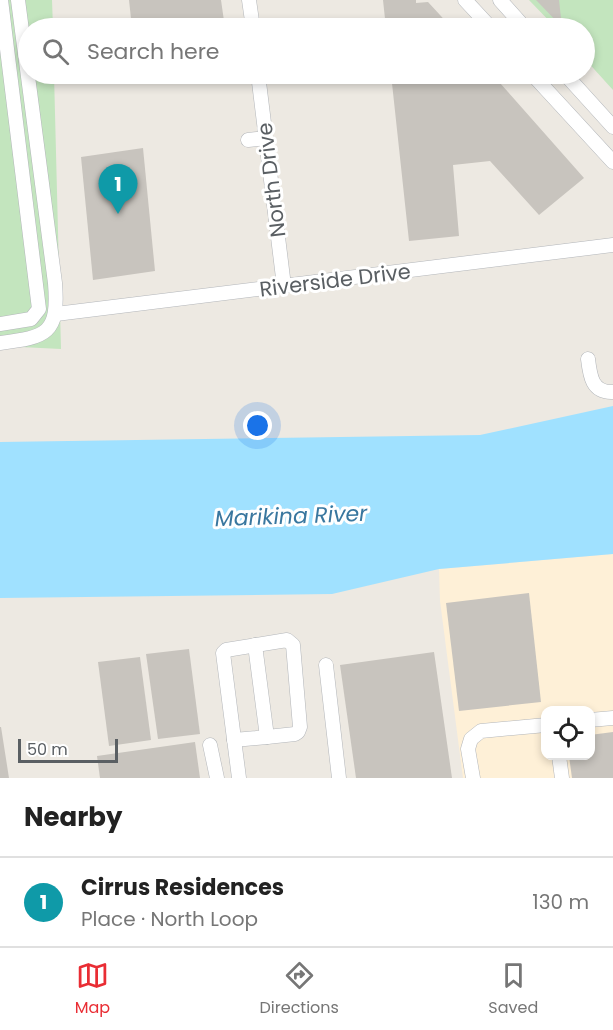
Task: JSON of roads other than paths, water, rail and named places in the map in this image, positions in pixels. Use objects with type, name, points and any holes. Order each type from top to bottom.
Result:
[{"type":"street","points":[[0,324],[23,321],[36,315],[39,309],[4,68],[1,0]]},
{"type":"street","points":[[18,0],[20,18]]},
{"type":"street","points":[[249,0],[252,18]]},
{"type":"street","points":[[465,0],[482,18]]},
{"type":"street","points":[[500,0],[516,18]]},
{"type":"street","points":[[0,343],[28,339],[40,334],[50,328],[56,314],[55,283],[29,84]]},
{"type":"street","name":"North Drive","points":[[259,84],[284,286]]},
{"type":"street","points":[[541,84],[613,162]]},
{"type":"street","points":[[574,84],[613,127]]},
{"type":"street","points":[[248,140],[266,138]]},
{"type":"street","name":"Riverside Drive","points":[[56,314],[613,245]]},
{"type":"street","points":[[174,285],[175,300]]},
{"type":"street","points":[[36,315],[50,328]]},
{"type":"street","points":[[588,359],[593,384],[599,390],[613,392]]},
{"type":"street","points":[[234,740],[298,732],[300,728],[293,645],[287,640],[226,650],[223,653],[222,659],[239,778]]},
{"type":"street","points":[[255,645],[267,737]]},
{"type":"street","points":[[326,665],[339,778]]},
{"type":"street","points":[[595,720],[613,718]]},
{"type":"street","points":[[473,778],[468,748],[471,739],[481,731],[541,725]]},
{"type":"street","points":[[210,745],[217,778]]},
{"type":"street","points":[[560,760],[562,778]]},
{"type":"water","name":"Marikina River","points":[[613,406],[613,554],[439,569],[332,594],[0,598],[0,442],[480,435]]},
{"type":"place","name":"Cirrus Residences","points":[[118,214]]}]
